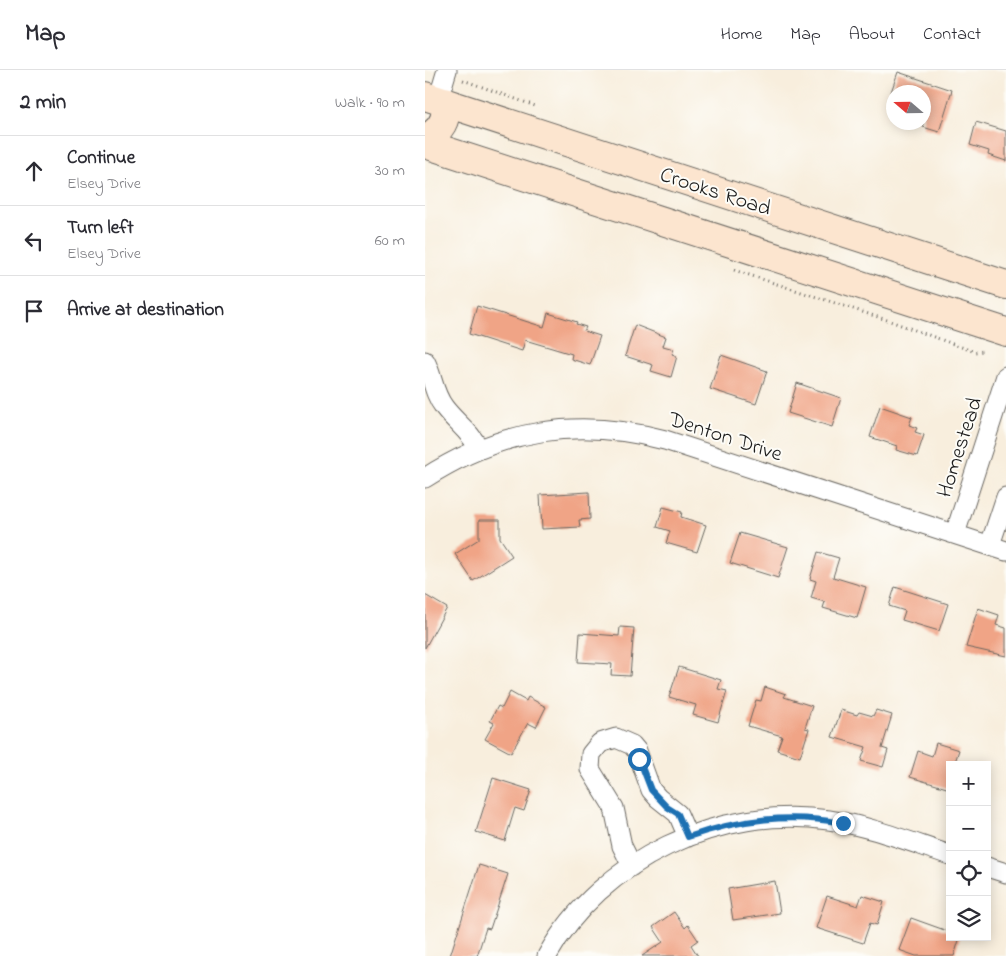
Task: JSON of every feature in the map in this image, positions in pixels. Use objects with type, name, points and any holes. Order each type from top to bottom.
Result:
[{"type":"main road","points":[[425,138],[437,132],[443,124],[446,110],[436,99]]},
{"type":"main road","name":"Crooks Road","points":[[436,99],[1006,285]]},
{"type":"main road","name":"Crooks Road","points":[[425,144],[1006,332]]},
{"type":"street","points":[[436,99],[447,70]]},
{"type":"street","points":[[425,361],[438,398],[445,409],[474,439],[479,449]]},
{"type":"street","name":"Homestead","points":[[955,534],[1006,376]]},
{"type":"street","name":"Denton Drive","points":[[425,477],[479,449],[510,438],[555,430],[598,428],[634,432],[665,440],[998,548]]},
{"type":"street","points":[[998,548],[1006,497]]},
{"type":"street","points":[[632,866],[623,846],[614,808],[590,769],[591,754],[600,743],[616,738],[632,745],[637,750],[651,790],[667,807],[678,814],[688,837]]},
{"type":"street","points":[[547,956],[587,903],[632,866],[659,849],[688,837],[743,821],[807,818],[868,829],[946,854]]},
{"type":"street","points":[[991,868],[1006,873]]},
{"type":"path","points":[[733,270],[890,321],[975,352],[978,351]]},
{"type":"building","points":[[898,72],[952,90],[939,132],[931,130],[931,85],[893,85]]},
{"type":"building","points":[[976,122],[1006,131],[1006,161],[988,155],[989,151],[970,145]]},
{"type":"building","points":[[477,306],[544,327],[548,313],[577,322],[576,324],[586,327],[584,331],[600,336],[590,365],[571,359],[572,354],[525,340],[522,351],[469,334]]},
{"type":"building","points":[[635,325],[666,337],[663,346],[674,349],[672,354],[677,356],[671,377],[651,371],[653,365],[625,356]]},
{"type":"building","points":[[721,355],[767,371],[756,404],[710,389]]},
{"type":"building","points":[[797,383],[841,398],[832,427],[788,413]]},
{"type":"building","points":[[880,406],[912,417],[909,425],[917,428],[915,432],[924,435],[917,456],[896,450],[897,446],[870,437]]},
{"type":"building","points":[[589,492],[590,519],[579,520],[580,527],[542,529],[540,495]]},
{"type":"building","points":[[663,507],[682,512],[681,517],[706,525],[697,552],[666,543],[670,531],[657,527]]},
{"type":"building","points":[[479,520],[500,520],[500,538],[512,556],[473,581],[455,554],[479,539]]},
{"type":"building","points":[[740,533],[788,547],[778,578],[730,563]]},
{"type":"building","points":[[818,552],[839,558],[833,577],[866,587],[857,618],[823,608],[825,602],[811,598],[816,581],[810,579]]},
{"type":"building","points":[[895,587],[948,604],[939,631],[902,620],[905,611],[889,606]]},
{"type":"building","points":[[425,595],[447,608],[425,648]]},
{"type":"building","points":[[978,608],[999,615],[996,625],[1006,628],[1006,656],[966,647]]},
{"type":"building","points":[[620,627],[634,628],[630,676],[611,675],[612,664],[578,662],[580,633],[619,636]]},
{"type":"building","points":[[679,667],[721,680],[718,689],[727,691],[718,722],[693,715],[696,705],[669,697]]},
{"type":"building","points":[[765,687],[786,694],[784,697],[812,706],[805,728],[809,729],[800,757],[777,750],[782,736],[748,726],[756,700],[761,701]]},
{"type":"building","points":[[510,692],[526,701],[528,697],[546,707],[536,727],[528,723],[511,753],[485,739],[494,723],[490,721],[498,706],[502,708]]},
{"type":"building","points":[[841,710],[857,715],[859,712],[873,716],[876,710],[892,715],[882,748],[888,750],[883,767],[861,761],[866,747],[832,737]]},
{"type":"building","points":[[936,743],[959,750],[955,761],[946,761],[946,788],[910,777],[918,751],[932,756]]},
{"type":"building","points":[[493,778],[531,790],[524,811],[515,808],[505,841],[476,832]]},
{"type":"building","points":[[479,865],[508,874],[490,929],[486,928],[477,956],[450,956]]},
{"type":"building","points":[[775,881],[780,913],[733,920],[728,889]]},
{"type":"building","points":[[862,895],[884,902],[877,925],[870,923],[863,943],[816,928],[827,896],[858,906]]},
{"type":"building","points":[[674,912],[685,928],[688,925],[698,940],[691,945],[698,956],[642,956],[663,942],[653,927]]},
{"type":"building","points":[[911,918],[946,931],[946,941],[959,941],[954,956],[916,956],[899,950]]},
{"type":"route","points":[[639,759],[651,790],[667,807],[678,814],[688,837],[715,827],[768,818],[807,818],[843,823]]}]
